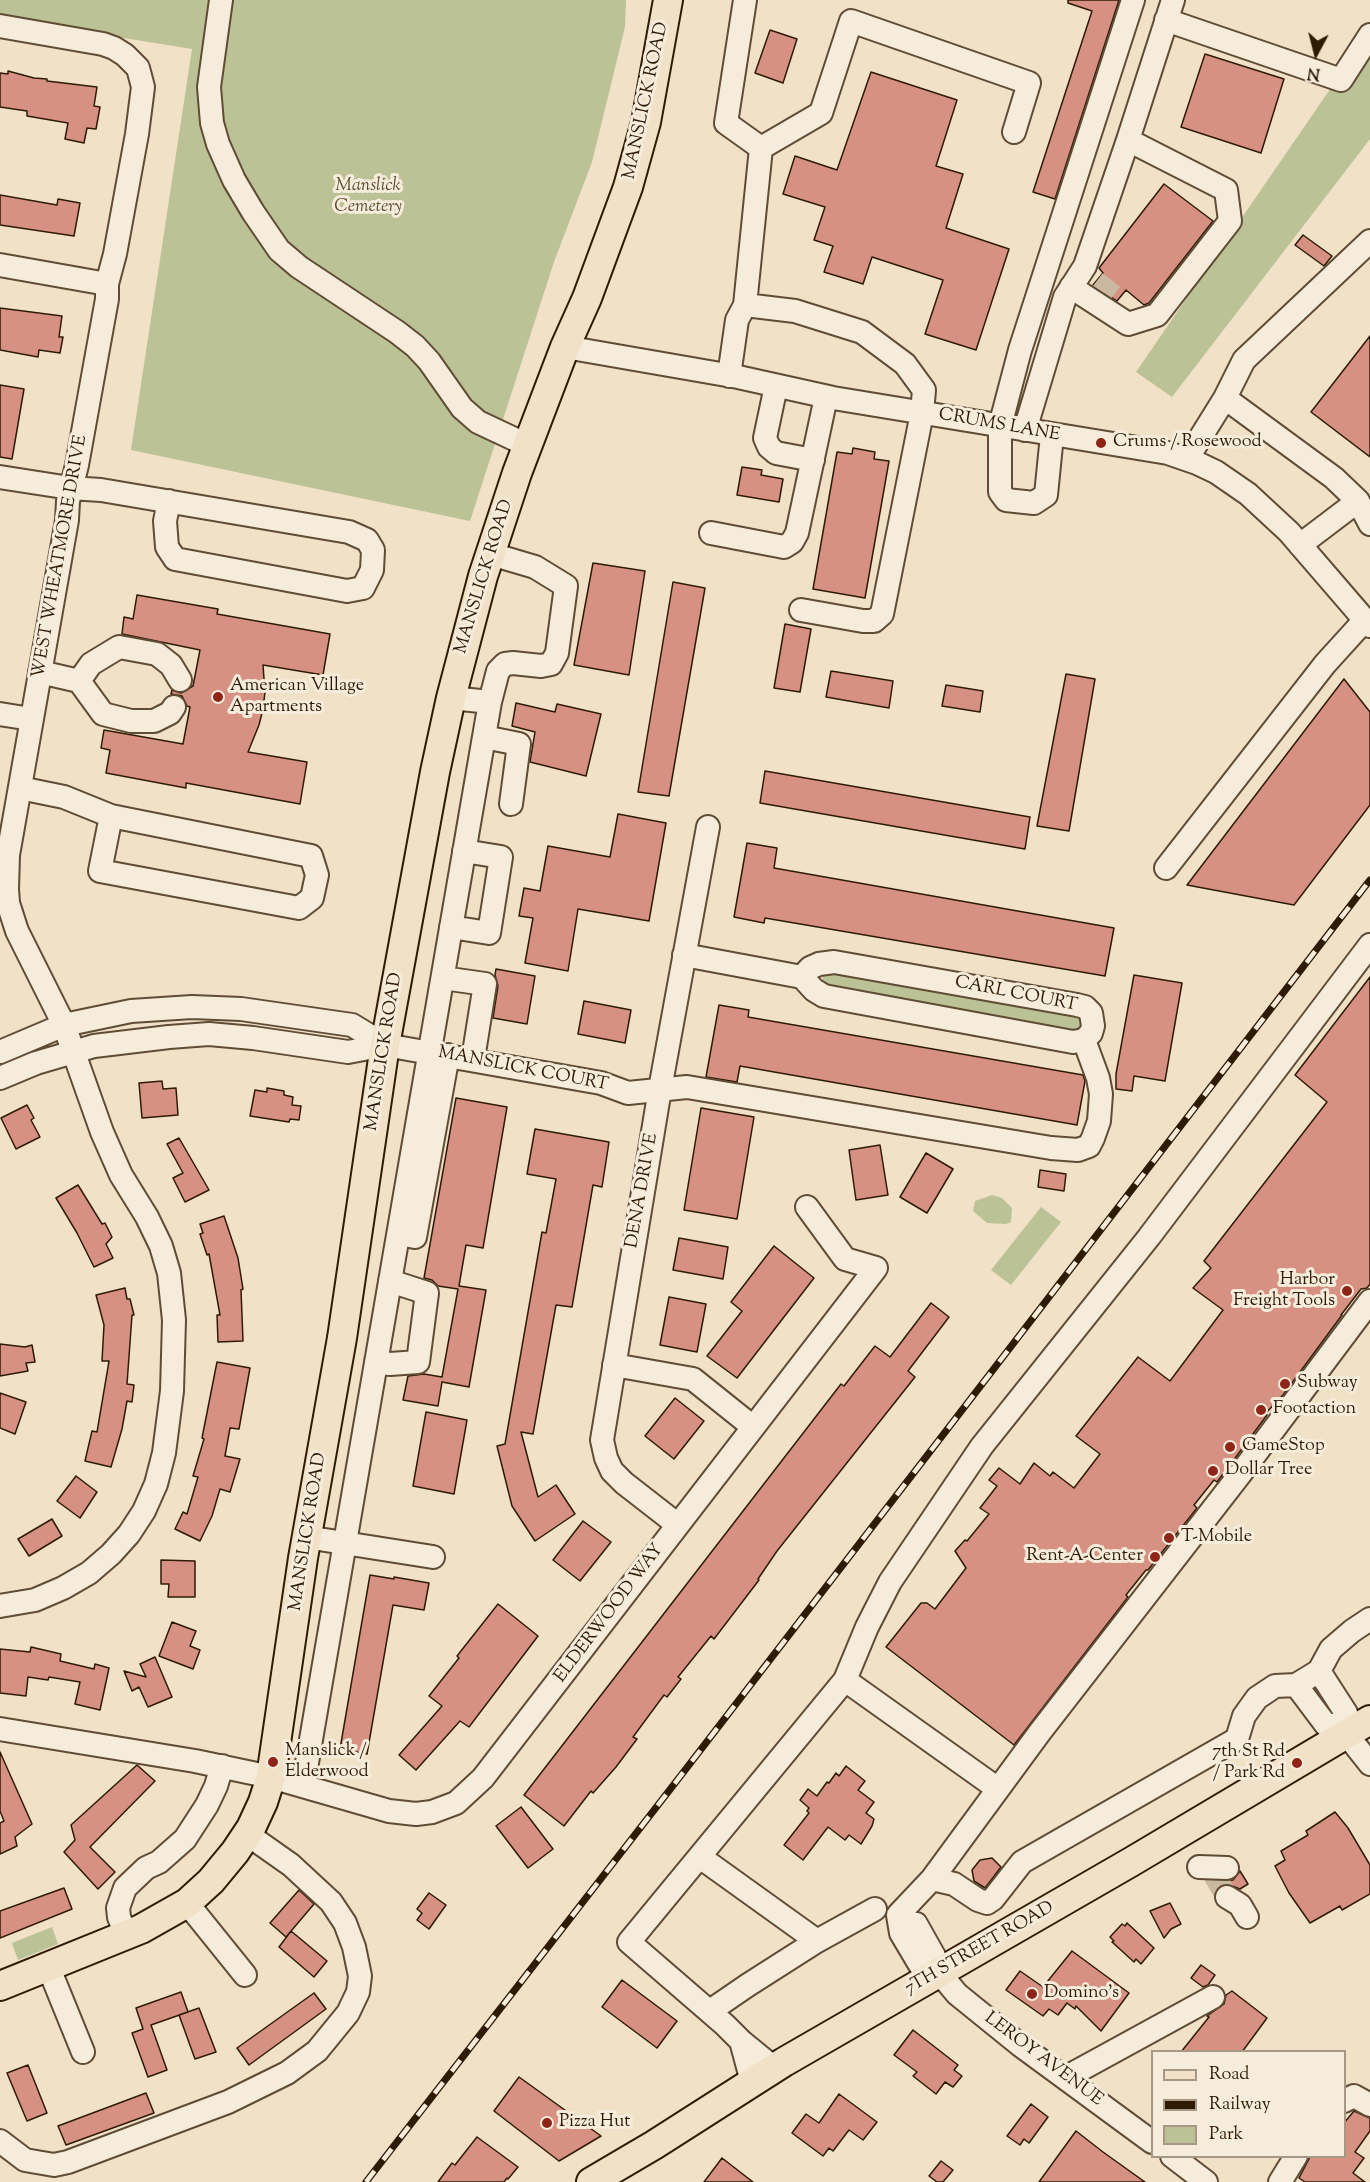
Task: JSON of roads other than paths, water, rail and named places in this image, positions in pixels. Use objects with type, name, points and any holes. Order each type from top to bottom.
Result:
[{"type":"main road","name":"MANSLICK ROAD","points":[[0,1986],[126,1935],[187,1903],[211,1881],[236,1852],[263,1802],[271,1777],[306,1536],[353,1269],[385,1045],[433,783],[451,698],[465,639],[490,554],[527,445],[565,347],[591,288],[628,187],[646,123],[668,0]]},
{"type":"main road","name":"7TH STREET ROAD","points":[[591,2182],[935,1969],[1342,1730],[1370,1720]]},
{"type":"street","points":[[221,0],[209,87],[213,123],[218,144],[230,171],[259,222],[279,250],[299,267],[415,346],[429,361],[462,408],[478,422],[527,445]]},
{"type":"street","points":[[745,0],[726,123],[761,148]]},
{"type":"street","points":[[1052,435],[1046,495],[1034,503],[1006,500],[1000,492],[1000,426],[1020,350],[1133,0]]},
{"type":"street","points":[[1025,430],[1065,297],[1083,280],[1169,10],[1341,80],[1370,35]]},
{"type":"street","points":[[761,148],[821,112],[851,21],[1029,83],[1014,132]]},
{"type":"street","name":"WEST WHEATMORE DRIVE","points":[[0,26],[103,44],[125,55],[138,68],[143,87],[77,465],[70,488],[67,520],[8,855],[7,889],[8,903],[17,931],[69,1038],[102,1132],[121,1175],[147,1217],[161,1246],[166,1264],[174,1320],[171,1401],[164,1454],[156,1484],[144,1511],[129,1534],[89,1573],[35,1600],[0,1606]]},
{"type":"street","points":[[1083,280],[1128,324],[1157,315],[1230,221],[1226,190],[1128,140]]},
{"type":"street","points":[[729,376],[737,320],[745,305],[761,148]]},
{"type":"street","points":[[1187,459],[1225,398],[1244,360],[1370,241]]},
{"type":"street","points":[[0,265],[107,284]]},
{"type":"street","points":[[1118,299],[1144,319]]},
{"type":"street","points":[[745,305],[795,311],[862,332],[905,364],[924,390],[922,413],[882,614],[873,621],[863,621],[801,610]]},
{"type":"street","name":"CRUMS LANE","points":[[565,347],[729,376],[826,397],[1168,453],[1187,459],[1216,472],[1248,494],[1300,545],[1368,623]]},
{"type":"street","points":[[776,386],[765,438],[769,447],[776,453],[813,460]]},
{"type":"street","points":[[711,533],[784,547],[792,542],[797,533],[826,397]]},
{"type":"street","points":[[1225,398],[1334,478],[1358,501],[1370,524]]},
{"type":"street","points":[[0,477],[70,488],[101,490],[169,501],[349,532],[367,540],[373,550],[372,570],[363,588],[347,591],[176,559],[167,546],[165,521],[169,501]]},
{"type":"street","points":[[1300,545],[1358,501]]},
{"type":"street","points":[[303,1786],[399,1234],[423,1079],[439,1053],[443,978],[490,702],[498,671],[505,664],[541,666],[551,664],[557,653],[566,586],[535,567],[490,554]]},
{"type":"street","points":[[1166,868],[1325,664],[1368,623]]},
{"type":"street","points":[[79,681],[91,664],[119,647],[157,654],[171,665],[180,680]]},
{"type":"street","points":[[40,672],[79,681],[103,714],[131,721],[154,721],[170,713],[174,707]]},
{"type":"street","points":[[451,698],[490,702]]},
{"type":"street","points":[[0,714],[32,719]]},
{"type":"street","points":[[484,737],[519,744],[511,804]]},
{"type":"street","points":[[20,788],[64,797],[111,816],[311,856],[317,874],[312,898],[299,908],[100,871],[111,816]]},
{"type":"street","name":"DENA DRIVE","points":[[678,1525],[612,1471],[602,1440],[660,1089],[708,827]]},
{"type":"street","points":[[451,927],[489,933],[501,857],[464,851]]},
{"type":"street","points":[[763,2075],[741,2041],[629,1942],[845,1680],[867,1627],[890,1582],[982,1446],[1149,1237],[1370,945]]},
{"type":"street","name":"CARL COURT","points":[[684,955],[802,977],[814,990],[824,996],[1073,1042],[1084,1040],[1091,1033],[1093,1026],[1091,1013],[1085,1007],[1077,1005],[834,962],[810,968],[802,977]]},
{"type":"street","points":[[443,978],[485,984],[473,1059]]},
{"type":"street","points":[[0,1052],[69,1038],[131,1011],[192,1007],[241,1009],[352,1025],[385,1045]]},
{"type":"street","points":[[0,1078],[36,1063],[69,1038]]},
{"type":"street","name":"MANSLICK COURT","points":[[385,1045],[601,1083],[628,1093],[687,1087],[1050,1148],[1078,1150],[1089,1146],[1093,1138],[1099,1121],[1101,1094],[1098,1078],[1084,1040]]},
{"type":"street","name":"ELDERWOOD WAY","points":[[0,1729],[222,1766],[271,1777],[368,1806],[416,1814],[444,1809],[464,1798],[488,1772],[876,1268],[845,1259],[807,1208]]},
{"type":"street","points":[[376,1362],[390,1364],[418,1362],[427,1293],[390,1281]]},
{"type":"street","points":[[935,1969],[934,1956],[916,1924],[901,1922],[898,1915],[933,1879],[1122,1624],[1241,1473],[1370,1301]]},
{"type":"street","points":[[614,1365],[693,1379],[753,1427]]},
{"type":"street","points":[[306,1536],[433,1557]]},
{"type":"street","points":[[933,1879],[954,1884],[978,1900],[987,1903],[993,1899],[1022,1862],[1236,1739],[1244,1716],[1257,1698],[1275,1686],[1296,1685],[1319,1671],[1331,1648],[1370,1619]]},
{"type":"street","points":[[1319,1671],[1346,1713],[1342,1730]]},
{"type":"street","points":[[845,1680],[998,1789]]},
{"type":"street","points":[[1296,1685],[1326,1725],[1342,1730],[1370,1764]]},
{"type":"street","points":[[126,1935],[118,1908],[125,1888],[146,1868],[159,1862],[185,1839],[207,1805],[222,1766]]},
{"type":"street","points":[[0,2141],[25,2160],[54,2165],[78,2158],[228,2102],[287,2073],[317,2050],[348,2013],[358,1992],[360,1976],[354,1947],[345,1923],[331,1902],[291,1865],[247,1833]]},
{"type":"street","points":[[700,1857],[817,1941]]},
{"type":"street","points":[[187,1903],[245,1975]]},
{"type":"street","points":[[710,2012],[817,1941],[875,1909]]},
{"type":"street","points":[[48,1966],[83,2052]]},
{"type":"street","name":"LEROY AVENUE","points":[[935,1969],[957,1994],[1020,2045],[1151,2141]]},
{"type":"street","points":[[1065,2078],[1214,1997]]},
{"type":"street","points":[[1346,2100],[1354,2096],[1370,2105]]},
{"type":"street","points":[[1173,2158],[1194,2179]]},
{"type":"street","points":[[1280,2182],[1295,2158]]},
{"type":"tunnel","points":[[1096,282],[1118,299]]},
{"type":"tunnel","points":[[1214,1875],[1227,1897]]},
{"type":"railway","points":[[366,2182],[1370,880]]},
{"type":"place","name":"Crums / Rosewood","points":[[1101,443]]},
{"type":"place","name":"American Village Apartments","points":[[218,697]]},
{"type":"place","name":"Harbor Freight Tools","points":[[1347,1291]]},
{"type":"place","name":"Subway","points":[[1285,1384]]},
{"type":"place","name":"Footaction","points":[[1261,1410]]},
{"type":"place","name":"GameStop","points":[[1230,1447]]},
{"type":"place","name":"Dollar Tree","points":[[1213,1471]]},
{"type":"place","name":"T-Mobile","points":[[1169,1538]]},
{"type":"place","name":"Rent-A-Center","points":[[1155,1557]]},
{"type":"place","name":"Manslick / Elderwood","points":[[273,1762]]},
{"type":"place","name":"7th St Rd / Park Rd","points":[[1297,1763]]},
{"type":"place","name":"Domino's","points":[[1032,1994]]},
{"type":"place","name":"Pizza Hut","points":[[547,2123]]},
{"type":"park label","name":"Manslick Cemetery","points":[[368,198]]}]
